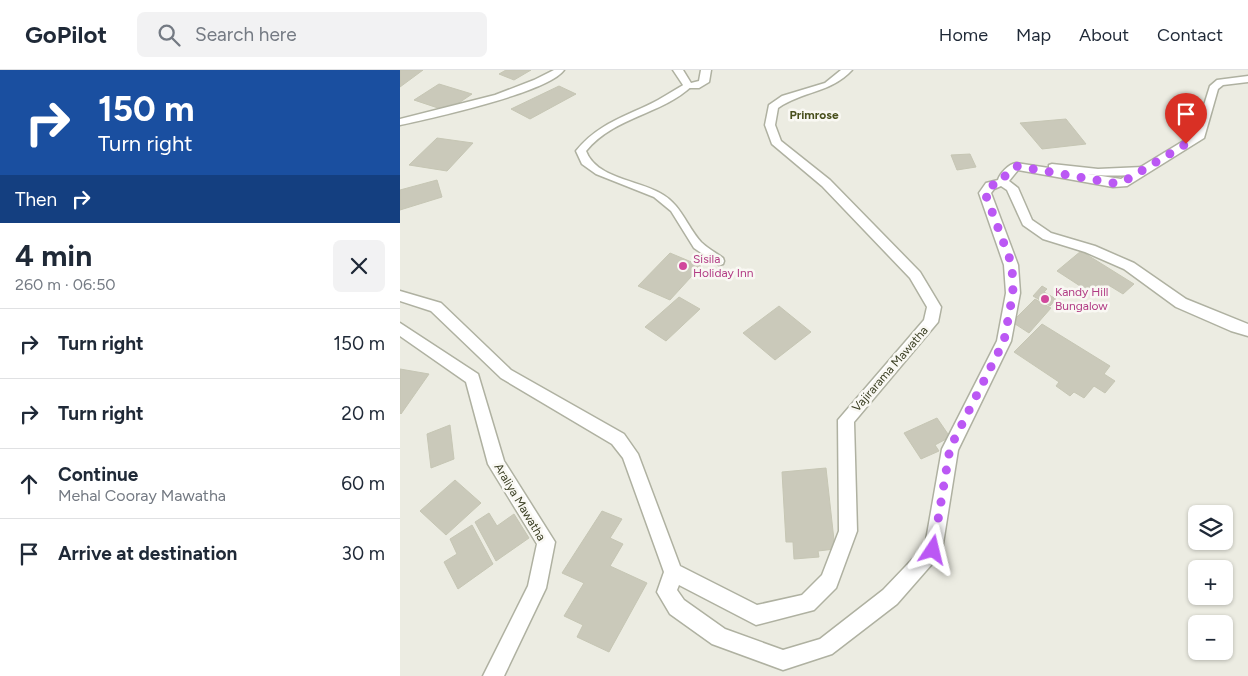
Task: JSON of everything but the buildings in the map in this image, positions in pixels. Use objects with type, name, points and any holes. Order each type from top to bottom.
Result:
[{"type":"street","points":[[400,122],[458,110],[523,90],[556,74],[559,70]]},
{"type":"street","points":[[678,70],[688,86],[696,86],[704,82],[706,70]]},
{"type":"street","name":"Vajirarama Mawatha","points":[[673,572],[756,615],[807,603],[829,581],[848,531],[846,420],[931,322],[934,307],[915,275],[826,183],[776,142],[770,126],[772,107],[786,98],[828,85],[847,70]]},
{"type":"street","points":[[400,296],[436,307],[506,374],[618,439],[630,454],[673,572],[668,592],[677,607],[719,637],[783,660],[824,647],[890,597],[933,550],[950,448],[1004,341],[1013,293],[1012,265],[985,193],[990,186],[1002,182],[1004,177],[1016,166],[1113,183],[1123,182],[1200,136],[1213,88],[1220,82],[1248,79]]},
{"type":"street","points":[[1002,182],[1012,188],[1026,222],[1047,236],[1090,249],[1128,266],[1181,303],[1236,327],[1248,330]]},
{"type":"street","name":"Araliya Mawatha","points":[[400,330],[473,378],[496,464],[546,542],[537,588],[493,676]]},
{"type":"lane","points":[[688,86],[662,102],[610,124],[591,137],[581,151],[585,162],[598,172],[657,195],[675,209],[698,245],[719,262]]},
{"type":"lane","points":[[1052,167],[1085,173],[1115,173],[1143,170]]},
{"type":"place","name":"Sisila Holiday Inn","points":[[683,266]]},
{"type":"place","name":"Kandy Hill Bungalow","points":[[1045,299]]},
{"type":"district","name":"Primrose","points":[[814,115]]},
{"type":"route","points":[[933,550],[950,448],[1004,341],[1013,293],[1012,265],[985,193],[990,186],[1002,182],[1004,177],[1016,166],[1113,183],[1123,182],[1186,144]]}]
